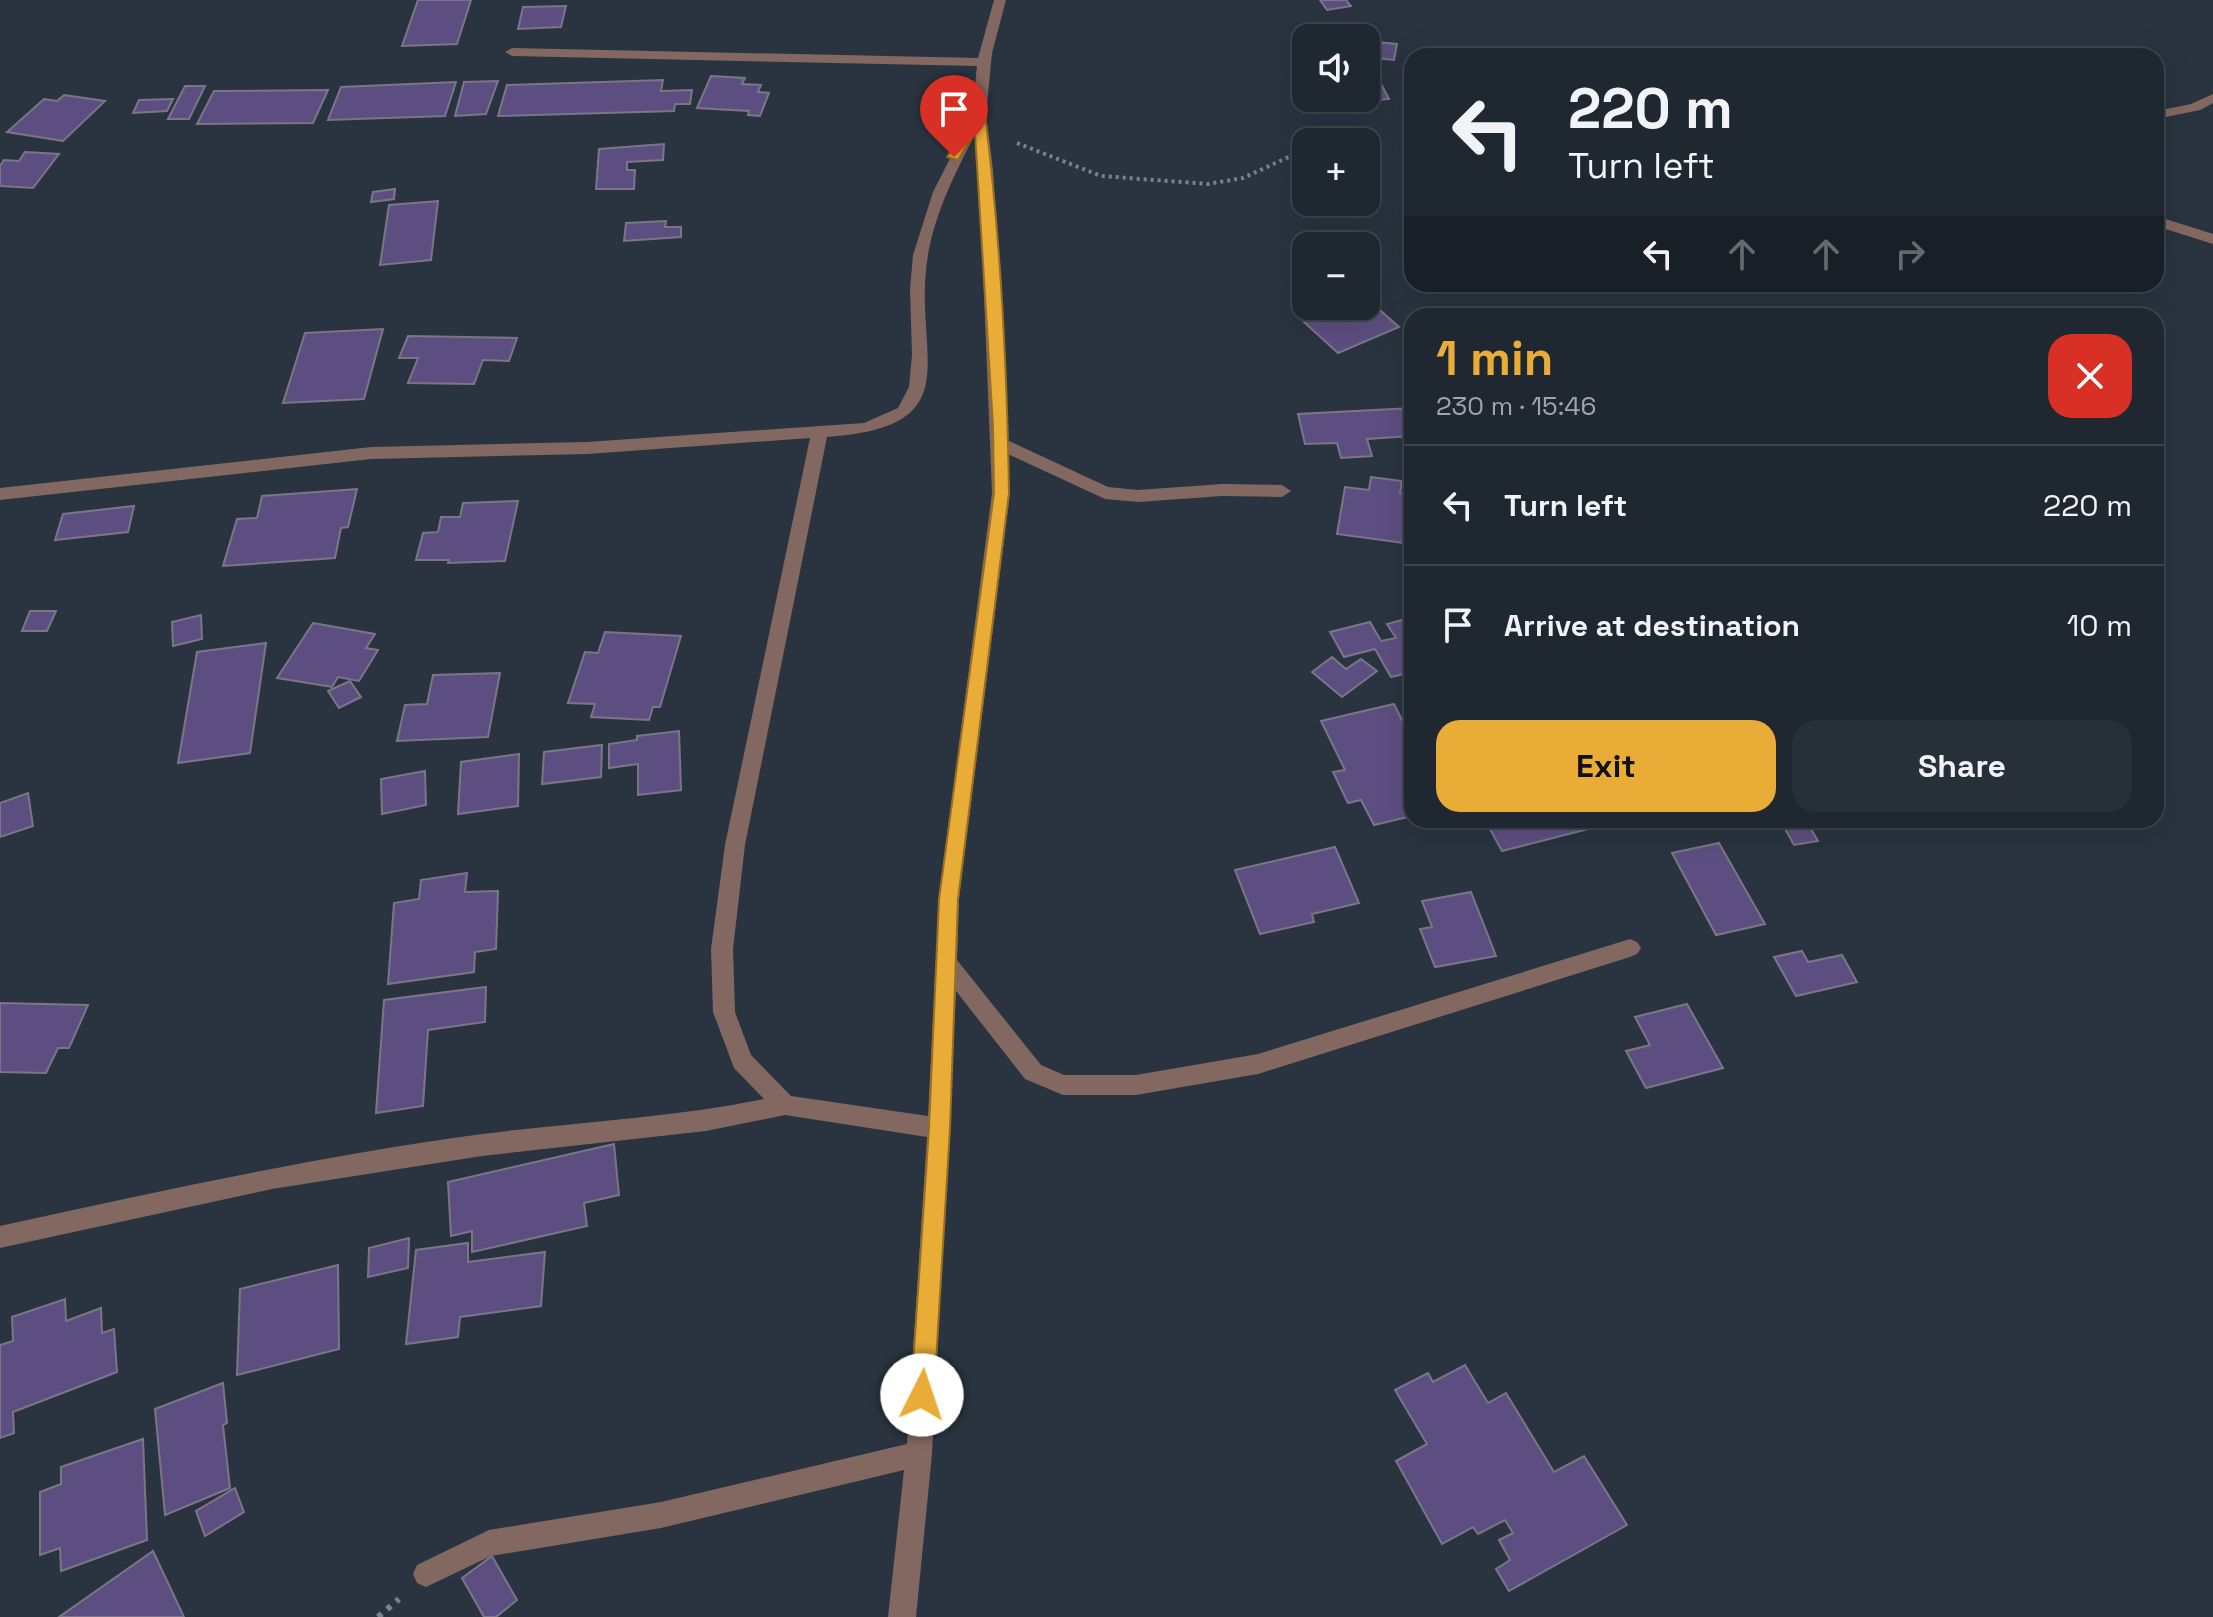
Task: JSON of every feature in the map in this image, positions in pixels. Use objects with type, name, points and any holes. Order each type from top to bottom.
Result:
[{"type":"street","points":[[902,1617],[919,1454],[949,899],[1001,493],[1001,444],[980,121],[984,62],[1000,0]]},
{"type":"street","points":[[512,52],[984,62]]},
{"type":"street","points":[[2164,113],[2195,107],[2213,98]]},
{"type":"street","points":[[0,494],[371,453],[587,448],[866,429],[898,417],[911,405],[917,387],[918,272],[930,222],[954,157],[980,121]]},
{"type":"street","points":[[2164,224],[2213,239]]},
{"type":"street","points":[[785,1105],[742,1061],[724,1012],[722,949],[735,845],[820,431]]},
{"type":"street","points":[[1001,444],[1105,493],[1138,496],[1222,490],[1282,491]]},
{"type":"street","points":[[945,961],[1033,1072],[1063,1085],[1136,1085],[1258,1064],[1630,948]]},
{"type":"street","points":[[0,1237],[272,1178],[482,1145],[706,1121],[785,1105],[939,1128]]},
{"type":"street","points":[[426,1574],[489,1543],[661,1515],[919,1454]]},
{"type":"path","points":[[980,121],[1069,166],[1101,176],[1145,181],[1208,184],[1243,178],[1292,155]]},
{"type":"building","points":[[418,0],[471,0],[457,44],[402,46]]},
{"type":"building","points":[[1320,0],[1346,0],[1351,6],[1327,10]]},
{"type":"building","points":[[566,6],[561,27],[518,29],[523,7]]},
{"type":"building","points":[[1380,42],[1397,44],[1394,60],[1380,58]]},
{"type":"building","points":[[711,76],[745,78],[742,84],[761,85],[758,92],[769,93],[760,116],[748,115],[749,111],[697,108]]},
{"type":"building","points":[[663,80],[661,91],[692,90],[690,104],[675,104],[674,111],[498,116],[507,85]]},
{"type":"building","points":[[498,81],[486,114],[455,116],[464,82]]},
{"type":"building","points":[[456,82],[445,116],[328,120],[341,87]]},
{"type":"building","points":[[1381,84],[1389,99],[1380,100]]},
{"type":"building","points":[[185,86],[205,86],[189,119],[168,119]]},
{"type":"building","points":[[328,90],[313,123],[197,124],[214,91]]},
{"type":"building","points":[[64,95],[105,101],[63,141],[7,132],[44,99],[57,101]]},
{"type":"building","points":[[173,99],[167,111],[133,113],[139,100]]},
{"type":"building","points":[[664,144],[663,160],[627,162],[627,170],[635,170],[634,189],[596,189],[599,149]]},
{"type":"building","points":[[25,152],[59,154],[33,188],[0,186],[0,166],[4,160],[19,161]]},
{"type":"building","points":[[395,189],[394,199],[371,202],[373,192]]},
{"type":"building","points":[[438,201],[431,260],[380,265],[389,205]]},
{"type":"building","points":[[666,221],[665,227],[681,227],[681,237],[624,241],[626,223]]},
{"type":"building","points":[[1380,310],[1399,327],[1338,353],[1304,322],[1380,320]]},
{"type":"building","points":[[383,329],[364,399],[283,403],[305,333]]},
{"type":"building","points":[[408,336],[517,338],[509,361],[483,360],[474,384],[408,383],[418,358],[399,358]]},
{"type":"building","points":[[1404,408],[1404,437],[1367,439],[1372,456],[1341,458],[1337,443],[1305,444],[1298,414]]},
{"type":"building","points":[[1371,477],[1402,481],[1404,543],[1337,534],[1345,487],[1369,490]]},
{"type":"building","points":[[357,489],[348,527],[341,528],[335,558],[223,566],[237,519],[257,518],[262,496]]},
{"type":"building","points":[[518,501],[505,561],[448,563],[449,560],[416,560],[423,533],[438,532],[441,517],[460,517],[463,503]]},
{"type":"building","points":[[134,506],[128,532],[55,540],[63,514]]},
{"type":"building","points":[[30,611],[56,611],[47,631],[22,631]]},
{"type":"building","points":[[201,615],[202,639],[173,646],[172,622]]},
{"type":"building","points":[[1402,620],[1404,624],[1404,674],[1391,677],[1375,649],[1344,657],[1330,632],[1370,622],[1381,641],[1396,638],[1387,624]]},
{"type":"building","points":[[313,623],[375,634],[366,648],[378,650],[359,681],[338,677],[332,687],[277,678]]},
{"type":"building","points":[[605,632],[681,636],[660,707],[653,707],[649,720],[591,717],[595,704],[568,703],[585,652],[598,653]]},
{"type":"building","points":[[266,643],[250,753],[178,763],[197,652]]},
{"type":"building","points":[[1332,657],[1346,669],[1361,659],[1377,671],[1342,697],[1312,672]]},
{"type":"building","points":[[500,673],[488,737],[397,741],[405,705],[427,704],[433,675]]},
{"type":"building","points":[[350,681],[361,697],[339,708],[328,691]]},
{"type":"building","points":[[1394,704],[1404,724],[1404,818],[1374,825],[1361,800],[1348,803],[1333,772],[1345,770],[1321,721]]},
{"type":"building","points":[[679,731],[681,790],[638,795],[638,764],[609,768],[609,744],[637,740],[637,736]]},
{"type":"building","points":[[602,745],[601,777],[542,784],[544,752]]},
{"type":"building","points":[[519,754],[518,806],[458,814],[461,762]]},
{"type":"building","points":[[425,771],[426,805],[382,814],[381,779]]},
{"type":"building","points":[[28,793],[33,826],[0,837],[0,803]]},
{"type":"building","points":[[1489,828],[1592,828],[1502,851]]},
{"type":"building","points":[[1784,828],[1811,828],[1818,841],[1794,845]]},
{"type":"building","points":[[1719,843],[1765,924],[1716,935],[1672,853]]},
{"type":"building","points":[[1335,847],[1359,903],[1312,914],[1314,922],[1260,934],[1235,870]]},
{"type":"building","points":[[467,873],[465,892],[498,891],[496,949],[475,952],[474,972],[388,984],[394,903],[419,899],[421,880]]},
{"type":"building","points":[[1471,892],[1496,956],[1435,967],[1420,929],[1432,927],[1422,901]]},
{"type":"building","points":[[1802,951],[1808,962],[1842,955],[1857,982],[1796,996],[1774,957]]},
{"type":"building","points":[[486,987],[485,1022],[428,1030],[423,1106],[376,1113],[384,1000]]},
{"type":"building","points":[[0,1003],[88,1005],[69,1048],[58,1048],[46,1073],[0,1072]]},
{"type":"building","points":[[1687,1004],[1723,1068],[1646,1088],[1626,1051],[1650,1045],[1635,1017]]},
{"type":"building","points":[[614,1144],[619,1195],[584,1203],[587,1226],[472,1252],[472,1231],[451,1236],[448,1182]]},
{"type":"building","points":[[409,1238],[408,1268],[368,1277],[369,1248]]},
{"type":"building","points":[[468,1243],[468,1262],[545,1252],[541,1306],[460,1317],[458,1337],[406,1344],[416,1250]]},
{"type":"building","points":[[338,1265],[339,1349],[237,1375],[240,1289]]},
{"type":"building","points":[[65,1299],[66,1321],[101,1308],[102,1333],[114,1329],[117,1372],[13,1412],[14,1433],[0,1438],[0,1345],[13,1341],[12,1317]]},
{"type":"building","points":[[1465,1365],[1488,1403],[1506,1393],[1554,1472],[1584,1456],[1627,1525],[1509,1591],[1496,1569],[1510,1560],[1499,1540],[1513,1533],[1505,1520],[1478,1534],[1473,1527],[1442,1544],[1396,1461],[1427,1444],[1395,1390],[1428,1373],[1433,1382]]},
{"type":"building","points":[[223,1383],[227,1423],[223,1425],[230,1488],[165,1515],[155,1409]]},
{"type":"building","points":[[143,1439],[147,1540],[61,1571],[60,1548],[40,1555],[40,1492],[61,1484],[61,1467]]},
{"type":"building","points":[[235,1488],[244,1512],[205,1536],[196,1511]]},
{"type":"building","points":[[153,1551],[184,1617],[59,1617]]},
{"type":"building","points":[[492,1556],[517,1600],[496,1617],[484,1617],[462,1578]]},
{"type":"route","points":[[922,1395],[939,1128],[949,899],[1001,493],[1001,426],[986,170],[979,115],[954,157]]}]
